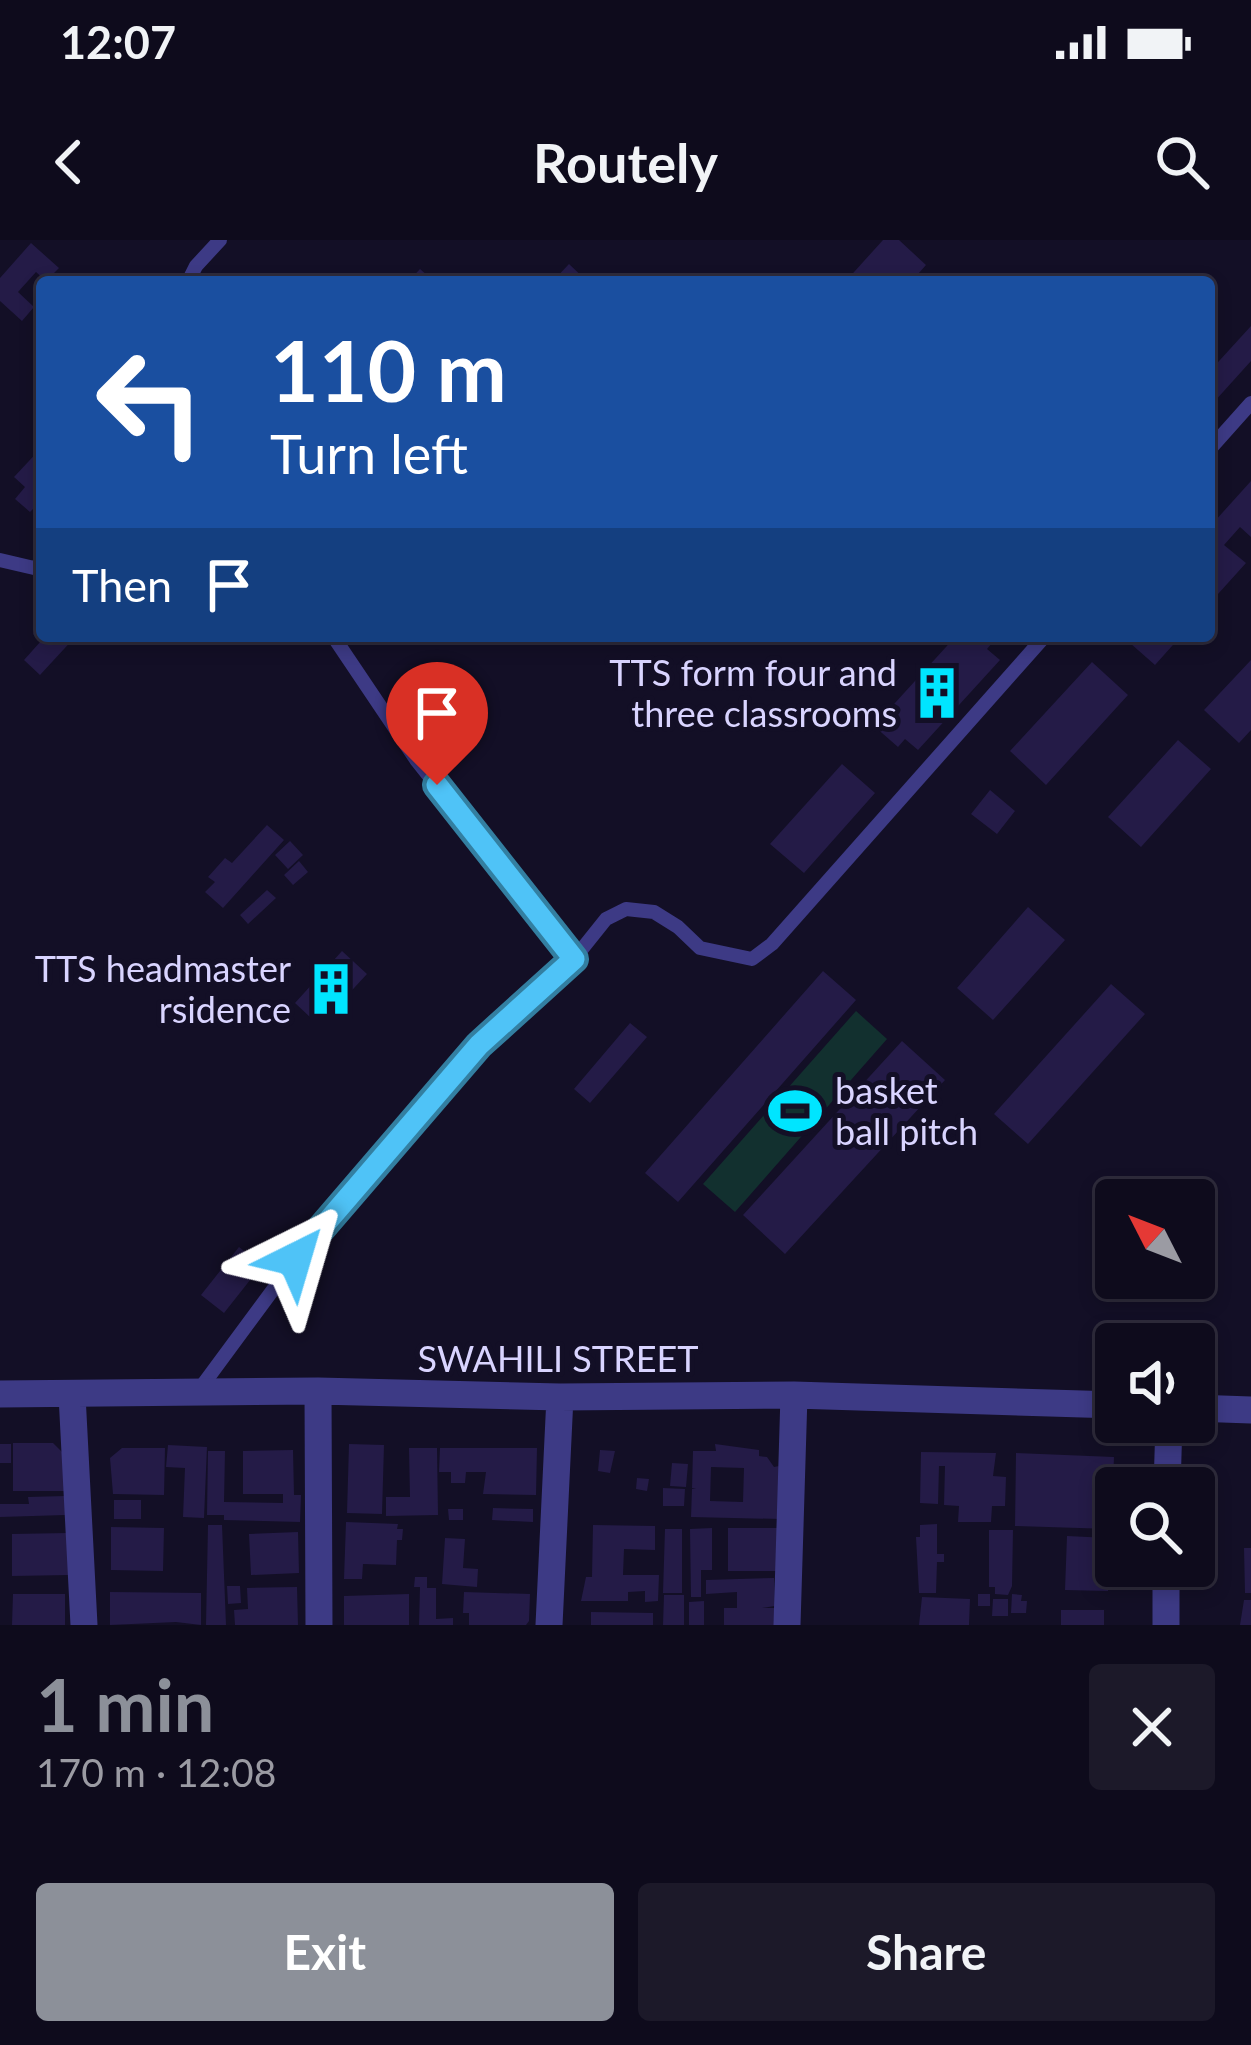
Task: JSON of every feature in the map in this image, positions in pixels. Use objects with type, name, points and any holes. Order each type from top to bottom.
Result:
[{"type":"street","points":[[318,1391],[319,1625]]},
{"type":"street","name":"SWAHILI STREET","points":[[0,1394],[794,1395],[1095,1404]]},
{"type":"street","points":[[72,1395],[84,1625]]},
{"type":"street","points":[[787,1625],[794,1395]]},
{"type":"street","points":[[549,1625],[560,1397]]},
{"type":"street","points":[[1215,1408],[1251,1409]]},
{"type":"street","points":[[1166,1587],[1166,1625]]},
{"type":"lane","points":[[191,276],[220,240]]},
{"type":"lane","points":[[1215,443],[1251,403]]},
{"type":"lane","points":[[0,560],[36,567]]},
{"type":"lane","points":[[337,642],[417,761],[574,959]]},
{"type":"lane","points":[[196,1394],[295,1259],[404,1130],[479,1045],[574,959],[607,919],[626,909],[654,912],[700,948],[752,959],[772,944],[1040,642]]},
{"type":"green space","name":"basket ball pitch","points":[[856,1011],[887,1039],[735,1212],[703,1184]]},
{"type":"building","points":[[883,240],[899,240],[926,265],[916,276],[850,276]]},
{"type":"building","points":[[31,243],[59,268],[51,276],[36,272],[18,292],[34,307],[22,321],[0,301],[0,278]]},
{"type":"building","points":[[569,264],[582,276],[558,276]]},
{"type":"building","points":[[1251,326],[1251,361],[1215,401],[1215,365]]},
{"type":"building","points":[[36,453],[36,510],[30,512],[15,499],[25,487],[14,477]]},
{"type":"building","points":[[1251,481],[1251,537],[1240,527],[1224,545],[1246,563],[1215,597],[1217,525],[1215,521]]},
{"type":"building","points":[[40,642],[70,642],[40,675],[24,660]]},
{"type":"building","name":"TTS form four and three classrooms","points":[[951,642],[993,642],[987,649],[1000,660],[918,750],[905,739],[898,747],[874,726]]},
{"type":"building","points":[[1129,642],[1176,642],[1155,665]]},
{"type":"building","points":[[1251,660],[1251,730],[1239,743],[1204,710]]},
{"type":"building","points":[[1092,662],[1128,695],[1046,785],[1010,751]]},
{"type":"building","points":[[1178,740],[1211,769],[1141,847],[1108,817]]},
{"type":"building","points":[[842,764],[875,793],[804,873],[770,844]]},
{"type":"building","points":[[990,790],[1015,811],[997,834],[971,814]]},
{"type":"building","points":[[267,825],[284,840],[223,908],[205,892],[215,882],[208,877],[225,858],[232,863]]},
{"type":"building","points":[[290,841],[303,855],[288,869],[275,855]]},
{"type":"building","points":[[299,861],[308,872],[293,885],[284,875]]},
{"type":"building","points":[[267,890],[276,898],[248,924],[240,915]]},
{"type":"building","points":[[1028,907],[1065,940],[993,1020],[957,988]]},
{"type":"building","name":"TTS headmaster rsidence","points":[[342,951],[367,974],[330,1014],[321,1006],[311,1018],[295,1003]]},
{"type":"building","points":[[823,971],[856,1000],[678,1202],[645,1173]]},
{"type":"building","points":[[1111,984],[1145,1014],[1028,1144],[994,1114]]},
{"type":"building","points":[[630,1023],[647,1037],[590,1103],[574,1089]]},
{"type":"building","points":[[902,1041],[945,1080],[785,1254],[743,1215]]},
{"type":"building","points":[[239,1247],[262,1265],[224,1313],[201,1295]]},
{"type":"building","points":[[13,1443],[53,1443],[69,1459],[67,1491],[13,1491]]},
{"type":"building","points":[[0,1444],[11,1444],[11,1463],[0,1463]]},
{"type":"building","points":[[349,1444],[384,1445],[382,1514],[347,1513]]},
{"type":"building","points":[[715,1444],[759,1450],[759,1456],[779,1466],[780,1519],[691,1517],[692,1489],[696,1488],[692,1488],[693,1451],[716,1451]],"holes":[[[711,1467],[744,1468],[743,1502],[710,1501]]]},
{"type":"building","points":[[168,1445],[207,1447],[204,1518],[183,1517],[185,1468],[166,1467]]},
{"type":"building","points":[[122,1448],[165,1448],[164,1495],[113,1494],[110,1458]]},
{"type":"building","points":[[409,1448],[437,1448],[438,1515],[386,1516],[386,1497],[410,1497]]},
{"type":"building","points":[[440,1448],[537,1448],[536,1495],[483,1494],[486,1472],[466,1472],[465,1483],[451,1483],[451,1472],[439,1472]]},
{"type":"building","points":[[293,1450],[294,1495],[301,1495],[300,1522],[224,1520],[224,1515],[207,1515],[208,1451],[225,1451],[224,1502],[283,1503],[283,1494],[243,1494],[243,1451]]},
{"type":"building","points":[[600,1450],[615,1451],[610,1473],[598,1471]]},
{"type":"building","points":[[921,1452],[996,1453],[993,1476],[1006,1477],[1005,1506],[992,1506],[991,1522],[958,1522],[959,1506],[944,1505],[945,1466],[939,1466],[938,1504],[920,1503]]},
{"type":"building","points":[[1016,1453],[1114,1457],[1114,1467],[1095,1467],[1095,1528],[1015,1526]]},
{"type":"building","points":[[672,1463],[688,1464],[686,1487],[670,1486]]},
{"type":"building","points":[[637,1478],[649,1479],[647,1491],[636,1489]]},
{"type":"building","points":[[663,1488],[685,1489],[684,1506],[663,1506]]},
{"type":"building","points":[[65,1496],[65,1515],[0,1517],[0,1504]]},
{"type":"building","points":[[114,1500],[141,1500],[141,1519],[114,1519]]},
{"type":"building","points":[[493,1508],[533,1509],[533,1522],[492,1520]]},
{"type":"building","points":[[448,1509],[463,1509],[463,1520],[449,1520]]},
{"type":"building","points":[[346,1522],[398,1524],[397,1529],[403,1529],[402,1540],[397,1540],[396,1565],[363,1564],[362,1579],[344,1579]]},
{"type":"building","points":[[937,1524],[937,1554],[944,1554],[944,1562],[937,1562],[936,1593],[919,1593],[916,1537],[920,1537],[920,1525]]},
{"type":"building","points":[[208,1525],[222,1525],[226,1625],[206,1625]]},
{"type":"building","points":[[593,1525],[655,1526],[655,1550],[624,1549],[623,1575],[659,1575],[658,1601],[645,1602],[645,1591],[628,1592],[628,1601],[581,1601],[586,1577],[592,1577]]},
{"type":"building","points":[[111,1527],[164,1528],[163,1571],[111,1570]]},
{"type":"building","points":[[712,1528],[712,1570],[701,1570],[701,1597],[691,1597],[690,1529]]},
{"type":"building","points":[[728,1528],[780,1528],[780,1571],[728,1571]]},
{"type":"building","points":[[665,1529],[682,1529],[682,1593],[663,1593]]},
{"type":"building","points":[[989,1530],[1013,1530],[1008,1595],[995,1594],[995,1587],[989,1587]]},
{"type":"building","points":[[298,1532],[299,1573],[251,1575],[249,1534]]},
{"type":"building","points":[[68,1533],[69,1575],[12,1576],[12,1534]]},
{"type":"building","points":[[1067,1536],[1095,1537],[1095,1587],[1108,1587],[1108,1591],[1065,1590]]},
{"type":"building","points":[[445,1538],[465,1539],[463,1568],[478,1569],[477,1587],[442,1584]]},
{"type":"building","points":[[1244,1548],[1251,1548],[1251,1593],[1245,1593]]},
{"type":"building","points":[[415,1577],[427,1577],[427,1588],[436,1588],[436,1619],[453,1618],[453,1625],[419,1625],[420,1587],[414,1587]]},
{"type":"building","points":[[774,1578],[775,1606],[762,1608],[775,1608],[774,1625],[724,1625],[724,1608],[737,1608],[737,1592],[706,1594],[706,1580]]},
{"type":"building","points":[[227,1586],[240,1586],[241,1603],[228,1604]]},
{"type":"building","points":[[297,1587],[298,1625],[235,1625],[234,1610],[248,1609],[247,1588]]},
{"type":"building","points":[[110,1592],[201,1593],[201,1625],[110,1625]]},
{"type":"building","points":[[464,1592],[530,1594],[529,1621],[526,1625],[469,1625],[469,1613],[463,1613]]},
{"type":"building","points":[[13,1594],[65,1594],[65,1625],[12,1625]]},
{"type":"building","points":[[409,1594],[409,1625],[344,1625],[344,1596]]},
{"type":"building","points":[[978,1594],[990,1594],[990,1606],[978,1606]]},
{"type":"building","points":[[1012,1594],[1027,1601],[1026,1613],[1011,1613]]},
{"type":"building","points":[[664,1595],[684,1595],[684,1625],[663,1625]]},
{"type":"building","points":[[922,1597],[970,1599],[969,1625],[919,1625]]},
{"type":"building","points":[[993,1599],[1008,1599],[1008,1616],[992,1616]]},
{"type":"building","points":[[1244,1600],[1251,1600],[1251,1625],[1240,1625]]},
{"type":"building","points":[[704,1601],[704,1625],[689,1625],[689,1602]]},
{"type":"building","points":[[1061,1610],[1104,1610],[1104,1625],[1061,1625]]},
{"type":"building","points":[[591,1612],[653,1613],[653,1625],[591,1625]]},
{"type":"place","name":"TTS form four and three classrooms","points":[[937,693]]},
{"type":"place","name":"TTS headmaster rsidence","points":[[331,989]]},
{"type":"place","name":"basket ball pitch","points":[[795,1111]]},
{"type":"route","points":[[295,1259],[479,1045],[574,959],[437,785]]}]
